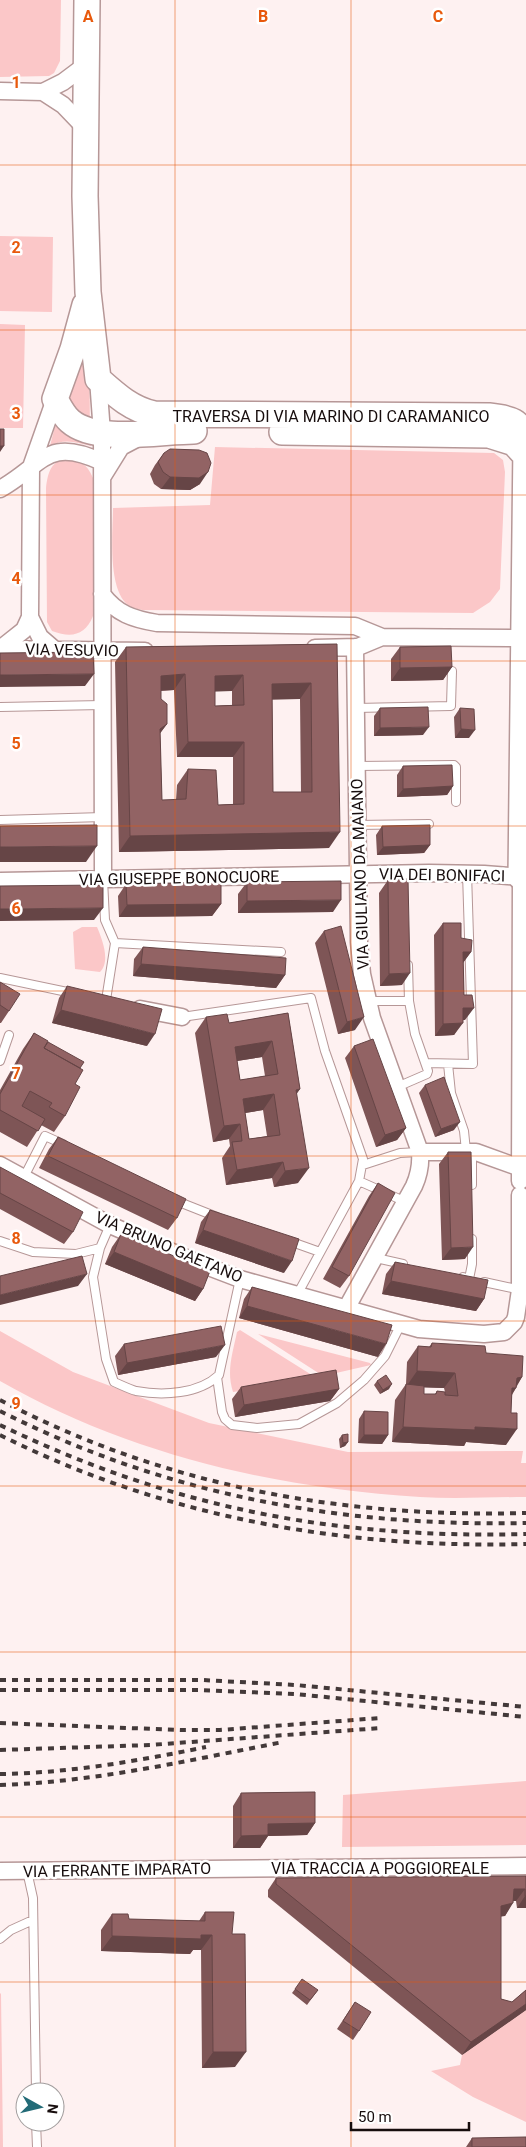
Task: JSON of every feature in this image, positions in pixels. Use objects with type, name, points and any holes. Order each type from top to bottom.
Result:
[{"type":"main road","points":[[87,0],[88,292],[98,379]]},
{"type":"main road","points":[[55,399],[73,349],[88,292]]},
{"type":"main road","name":"TRAVERSA DI VIA MARINO DI CARAMANICO","points":[[98,379],[124,402],[144,412],[154,414],[502,417],[511,420],[524,432],[525,455]]},
{"type":"main road","name":"TRAVERSA DI VIA MARINO DI CARAMANICO","points":[[55,399],[71,422],[89,430],[102,433],[206,431],[489,435],[514,443],[525,455]]},
{"type":"main road","points":[[524,878],[525,455]]},
{"type":"street","points":[[0,91],[43,92],[63,82],[87,64]]},
{"type":"street","points":[[43,92],[63,105],[86,129]]},
{"type":"street","points":[[98,379],[102,433],[103,879]]},
{"type":"street","points":[[0,649],[24,630],[30,618],[31,467],[55,399]]},
{"type":"street","name":"TRAVERSA DI VIA MARINO DI CARAMANICO","points":[[102,470],[121,447],[148,432]]},
{"type":"street","points":[[0,489],[44,458],[64,450],[82,453],[102,470]]},
{"type":"street","points":[[102,594],[112,607],[126,615],[157,623],[354,626],[382,637]]},
{"type":"street","points":[[30,618],[40,637],[55,650]]},
{"type":"street","points":[[296,648],[355,647],[382,637],[525,638]]},
{"type":"street","name":"VIA GIULIANO DA MAIANO","points":[[346,1309],[406,1202],[418,1176],[420,1152],[368,1001],[362,974],[359,942],[355,647]]},
{"type":"street","name":"VIA VESUVIO","points":[[0,649],[102,652],[157,651]]},
{"type":"street","name":"VIA DEI BONIFACI","points":[[358,874],[408,877],[467,873],[524,878]]},
{"type":"street","name":"VIA GIUSEPPE BONOCUORE","points":[[0,881],[358,874]]},
{"type":"street","points":[[346,1309],[401,1324],[436,1331],[491,1334],[504,1332],[514,1322],[523,1290],[524,878]]},
{"type":"street","points":[[132,1007],[182,1017]]},
{"type":"street","points":[[420,1152],[469,1151],[486,1154],[522,1178]]},
{"type":"street","name":"VIA BRUNO GAETANO","points":[[0,1165],[110,1225],[192,1261],[240,1279],[346,1309]]},
{"type":"street","name":"VIA TRACCIA A POGGIOREALE","points":[[234,1869],[526,1866]]},
{"type":"street","name":"VIA FERRANTE IMPARATO","points":[[0,1871],[234,1869]]},
{"type":"lane","points":[[356,708],[451,706],[452,671]]},
{"type":"lane","points":[[0,708],[102,705]]},
{"type":"lane","points":[[357,766],[454,765],[456,767],[456,802]]},
{"type":"lane","points":[[0,820],[103,817]]},
{"type":"lane","points":[[358,825],[429,824]]},
{"type":"lane","points":[[426,1063],[473,1064],[467,873]]},
{"type":"lane","points":[[103,879],[106,920],[115,943],[106,1000]]},
{"type":"lane","points":[[115,943],[280,952]]},
{"type":"lane","points":[[397,1087],[426,1074],[428,1071],[417,1042],[409,1001],[408,954]]},
{"type":"lane","points":[[0,978],[80,995]]},
{"type":"lane","points":[[182,1017],[310,997],[325,1051],[363,1154],[363,1165],[359,1181],[297,1296]]},
{"type":"lane","points":[[97,999],[114,1003]]},
{"type":"lane","points":[[368,1001],[409,1001]]},
{"type":"lane","points":[[0,1061],[10,1035]]},
{"type":"lane","points":[[448,1064],[451,1093],[469,1151],[472,1189]]},
{"type":"lane","points":[[24,1177],[45,1136],[72,1149]]},
{"type":"lane","points":[[363,1165],[398,1153],[420,1152]]},
{"type":"lane","points":[[359,1181],[406,1202]]},
{"type":"lane","points":[[165,1195],[196,1210],[222,1219]]},
{"type":"lane","points":[[110,1225],[100,1248],[93,1277],[106,1358],[114,1382],[134,1391],[160,1394],[186,1391],[208,1385],[219,1375],[240,1279]]},
{"type":"lane","points":[[450,1274],[469,1278],[472,1264],[472,1227]]},
{"type":"lane","points":[[285,1240],[320,1252]]},
{"type":"lane","points":[[0,1241],[33,1252],[76,1254],[100,1248]]},
{"type":"lane","points":[[376,1258],[413,1266]]},
{"type":"lane","points":[[484,1282],[523,1290]]},
{"type":"lane","points":[[217,1377],[222,1412],[225,1419],[232,1426],[257,1428],[299,1424],[337,1403],[364,1380],[384,1356],[401,1324]]},
{"type":"lane","points":[[27,1871],[33,1898],[36,2082]]},
{"type":"lane","points":[[0,1939],[11,1930],[33,1920]]},
{"type":"lane","points":[[36,2132],[37,2147]]},
{"type":"shaded area","points":[[0,0],[61,0],[60,61],[54,73],[49,76],[0,77]]},
{"type":"shaded area","points":[[0,236],[53,237],[52,312],[0,311]]},
{"type":"shaded area","points":[[0,324],[25,325],[23,428],[0,428]]},
{"type":"shaded area","points":[[83,361],[89,382],[90,421],[69,405],[68,389]]},
{"type":"shaded area","points":[[57,418],[92,439],[91,446],[65,441],[50,446]]},
{"type":"shaded area","points":[[215,447],[494,453],[503,460],[505,472],[500,589],[490,602],[473,613],[142,610],[131,607],[121,597],[114,573],[112,545],[113,508],[210,505]]},
{"type":"shaded area","points":[[69,458],[85,465],[94,480],[93,616],[86,628],[77,634],[71,635],[52,631],[47,622],[46,488],[49,472],[54,464]]},
{"type":"shaded area","points":[[82,927],[97,927],[99,932],[105,956],[105,962],[100,972],[75,969],[73,932]]},
{"type":"shaded area","points":[[240,1330],[315,1377],[297,1382],[233,1392],[230,1377],[231,1362],[237,1332]]},
{"type":"shaded area","points":[[0,1331],[73,1372],[209,1423],[348,1452],[523,1451],[521,1463],[526,1463],[526,1497],[420,1497],[311,1485],[257,1476],[203,1463],[150,1447],[99,1429],[49,1407],[0,1381]]},
{"type":"shaded area","points":[[258,1334],[370,1363],[371,1365],[323,1376]]},
{"type":"shaded area","points":[[526,1781],[526,1845],[342,1847],[343,1795]]},
{"type":"shaded area","points":[[1,1994],[3,2147],[0,2147]]},
{"type":"shaded area","points":[[526,2010],[526,2122],[473,2097],[431,2071],[460,2065],[462,2055]]},
{"type":"building","points":[[0,429],[4,429],[4,446],[0,446]]},
{"type":"building","points":[[170,449],[199,450],[207,453],[211,463],[208,472],[199,478],[170,477],[163,472],[158,462],[164,453]]},
{"type":"building","points":[[337,644],[340,832],[130,836],[126,647]],"holes":[[[185,674],[188,742],[244,742],[244,804],[218,805],[216,770],[188,769],[186,799],[162,800],[160,729],[167,724],[167,704],[161,699],[161,676]],[[243,675],[244,705],[215,706],[215,676]],[[311,683],[312,792],[273,792],[272,684]]]},
{"type":"building","points":[[451,646],[452,667],[400,668],[400,647]]},
{"type":"building","points":[[93,652],[94,674],[0,675],[0,653]]},
{"type":"building","points":[[428,707],[429,727],[380,728],[380,708]]},
{"type":"building","points":[[460,708],[474,709],[475,730],[461,729]]},
{"type":"building","points":[[452,765],[453,786],[403,789],[403,766]]},
{"type":"building","points":[[97,825],[97,846],[0,847],[0,826]]},
{"type":"building","points":[[430,825],[430,845],[383,847],[382,826]]},
{"type":"building","points":[[408,879],[410,973],[389,974],[388,880]]},
{"type":"building","points":[[341,881],[341,900],[247,901],[247,882]]},
{"type":"building","points":[[221,882],[221,904],[127,905],[126,884]]},
{"type":"building","points":[[103,885],[103,908],[0,909],[0,886]]},
{"type":"building","points":[[443,923],[461,923],[461,938],[472,940],[471,952],[463,952],[464,995],[472,995],[474,1008],[463,1008],[463,1023],[443,1024]]},
{"type":"building","points":[[341,926],[364,1017],[347,1022],[324,931]]},
{"type":"building","points":[[143,947],[286,958],[285,975],[141,964]]},
{"type":"building","points":[[0,982],[20,994],[9,1011],[0,1005]]},
{"type":"building","points":[[67,986],[162,1009],[155,1034],[61,1010]]},
{"type":"building","points":[[288,1013],[300,1089],[296,1090],[309,1168],[285,1171],[283,1162],[237,1170],[232,1142],[242,1141],[240,1124],[224,1126],[206,1017],[227,1014],[229,1023]],"holes":[[[272,1041],[278,1074],[240,1080],[235,1047]],[[274,1094],[280,1135],[249,1139],[243,1099]]]},
{"type":"building","points":[[34,1033],[48,1041],[44,1048],[83,1070],[75,1084],[80,1087],[65,1116],[49,1107],[52,1103],[30,1091],[22,1106],[45,1119],[38,1131],[0,1110],[0,1094]]},
{"type":"building","points":[[373,1039],[406,1128],[385,1135],[354,1046]]},
{"type":"building","points":[[48,1042],[84,1062],[80,1068],[44,1048]]},
{"type":"building","points":[[444,1077],[460,1122],[441,1129],[425,1085]]},
{"type":"building","points":[[58,1137],[186,1199],[177,1218],[48,1156]]},
{"type":"building","points":[[448,1152],[471,1152],[473,1247],[451,1248]]},
{"type":"building","points":[[0,1167],[83,1212],[73,1232],[0,1193]]},
{"type":"building","points":[[378,1183],[395,1193],[349,1276],[332,1267]]},
{"type":"building","points":[[210,1210],[299,1239],[292,1261],[203,1230]]},
{"type":"building","points":[[121,1234],[210,1271],[203,1289],[114,1252]]},
{"type":"building","points":[[82,1256],[87,1274],[0,1295],[0,1276]]},
{"type":"building","points":[[395,1262],[488,1280],[484,1299],[391,1281]]},
{"type":"building","points":[[252,1287],[392,1325],[386,1344],[247,1306]]},
{"type":"building","points":[[221,1326],[225,1345],[127,1363],[124,1344]]},
{"type":"building","points":[[432,1343],[485,1346],[486,1353],[523,1356],[522,1377],[517,1378],[516,1388],[512,1388],[511,1413],[517,1413],[517,1429],[475,1427],[475,1430],[403,1427],[406,1384],[424,1386],[424,1394],[436,1394],[437,1391],[445,1392],[445,1395],[458,1396],[455,1373],[417,1371],[418,1346],[431,1347]]},
{"type":"building","points":[[336,1370],[339,1389],[244,1405],[241,1387]]},
{"type":"building","points":[[386,1375],[392,1384],[383,1390],[377,1381]]},
{"type":"building","points":[[364,1411],[388,1412],[388,1435],[364,1435]]},
{"type":"building","points":[[348,1434],[348,1442],[343,1443],[342,1435]]},
{"type":"building","points":[[315,1792],[315,1823],[268,1824],[268,1835],[241,1836],[241,1793]]},
{"type":"building","points":[[526,1876],[526,1896],[525,1889],[514,1889],[513,1903],[501,1906],[501,1999],[512,2002],[526,1990],[526,2004],[471,2042],[276,1884],[276,1878]]},
{"type":"building","points":[[205,1912],[234,1912],[232,1934],[245,1934],[246,2052],[213,2052],[212,1935],[201,1935],[201,1939],[112,1936],[112,1914],[128,1914],[129,1919],[205,1921]]},
{"type":"building","points":[[302,1979],[318,1990],[310,2000],[295,1989]]},
{"type":"building","points":[[355,2002],[371,2012],[359,2031],[343,2021]]},
{"type":"building","points":[[526,2137],[526,2147],[472,2147],[472,2138]]},
{"type":"railway","points":[[0,1400],[62,1430],[126,1455],[190,1475],[256,1491],[322,1502],[389,1510],[457,1513],[526,1513]]},
{"type":"railway","points":[[0,1411],[63,1440],[126,1464],[191,1484],[256,1500],[322,1511],[389,1519],[457,1523],[526,1523]]},
{"type":"railway","points":[[0,1425],[64,1454],[128,1478],[256,1513],[321,1524],[387,1531],[455,1534],[526,1534]]},
{"type":"railway","points":[[0,1435],[62,1463],[126,1487],[190,1507],[256,1522],[322,1533],[390,1541],[526,1544]]},
{"type":"railway","points":[[0,1680],[202,1680],[296,1685],[526,1707]]},
{"type":"railway","points":[[0,1690],[201,1690],[295,1694],[526,1717]]},
{"type":"railway","points":[[0,1723],[220,1730],[380,1718]]},
{"type":"railway","points":[[0,1750],[150,1745],[381,1728]]},
{"type":"railway","points":[[0,1785],[72,1780],[107,1775],[283,1742]]},
{"type":"railway","points":[[0,1774],[52,1771],[103,1765],[206,1747]]}]
